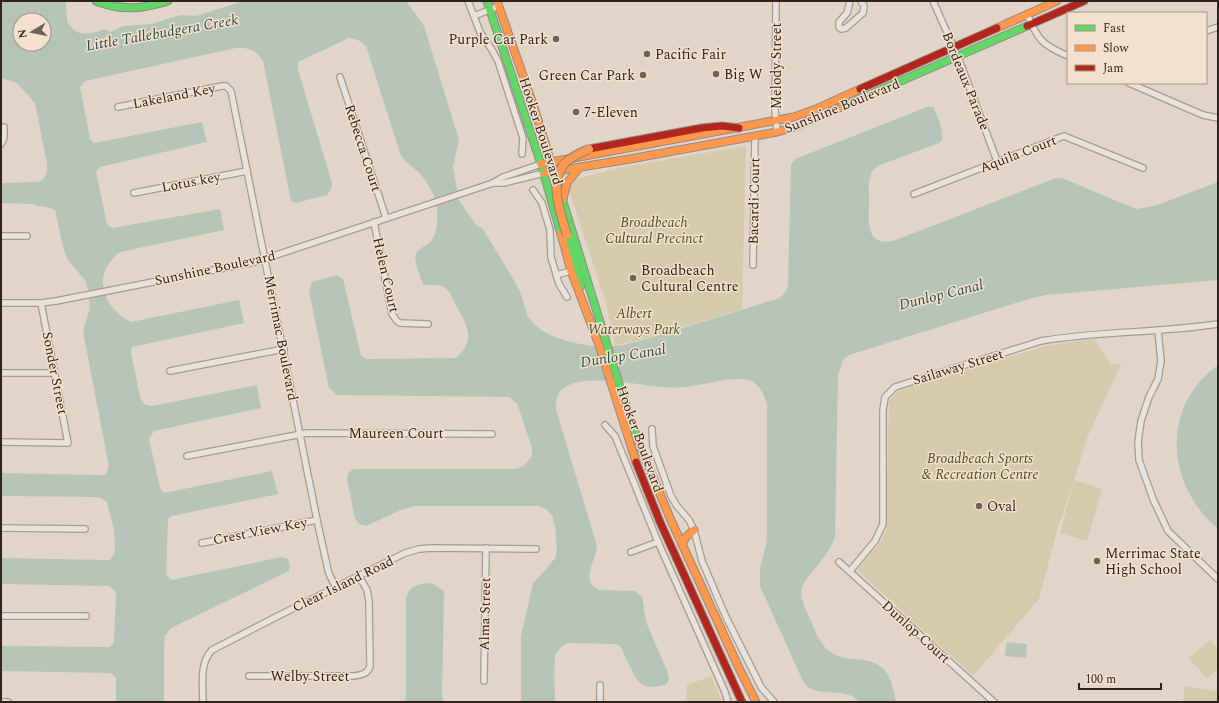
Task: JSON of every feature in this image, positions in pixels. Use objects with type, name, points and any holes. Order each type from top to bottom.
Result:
[{"type":"main road","points":[[96,1],[113,8],[128,9],[168,1]]},
{"type":"main road","name":"Hooker Boulevard","points":[[487,1],[544,173],[571,271],[581,298],[620,387],[649,469],[682,545],[756,702]]},
{"type":"main road","name":"Sunshine Boulevard","points":[[541,164],[794,117],[816,109],[1056,1]]},
{"type":"main road","name":"Sunshine Boulevard","points":[[544,173],[777,132],[810,122],[1084,1]]},
{"type":"main road","name":"Hooker Boulevard","points":[[498,4],[534,107],[563,200],[602,343],[611,385],[627,437],[647,492],[742,702]]},
{"type":"main road","points":[[581,298],[581,282],[556,198],[556,189],[560,173],[569,159],[589,149],[669,134],[722,126],[739,128]]},
{"type":"main road","points":[[563,200],[568,182],[579,168]]},
{"type":"main road","points":[[676,530],[694,530]]},
{"type":"main road","points":[[682,545],[687,536],[694,530]]},
{"type":"street","name":"Hooker Boulevard","points":[[468,1],[480,32],[498,61],[523,138],[522,154]]},
{"type":"street","name":"Melody Street","points":[[776,1],[777,132]]},
{"type":"street","points":[[850,1],[847,13],[839,22],[839,27],[841,29],[846,28],[863,13],[864,6],[861,1]]},
{"type":"street","name":"Bordeaux Parade","points":[[933,1],[958,57],[997,161]]},
{"type":"street","name":"Hooker Boulevard","points":[[474,16],[490,10],[498,4]]},
{"type":"street","points":[[1027,14],[1031,24],[1043,43],[1067,55]]},
{"type":"street","points":[[1207,31],[1218,27]]},
{"type":"street","name":"Rebecca Court","points":[[340,77],[386,218]]},
{"type":"street","points":[[1131,84],[1203,115],[1218,118]]},
{"type":"street","name":"Lakeland Key","points":[[118,107],[222,86],[229,88]]},
{"type":"street","name":"Merrimac Boulevard","points":[[229,88],[232,95],[284,349],[317,520],[328,570],[336,587]]},
{"type":"street","points":[[1,144],[4,138],[4,127]]},
{"type":"street","name":"Bacardi Court","points":[[753,265],[755,136]]},
{"type":"street","name":"Aquila Court","points":[[914,194],[1064,136],[1143,168]]},
{"type":"street","name":"Sunshine Boulevard","points":[[493,184],[503,177],[541,164]]},
{"type":"street","name":"Lotus key","points":[[134,192],[247,171]]},
{"type":"street","name":"Sunshine Boulevard","points":[[1,304],[41,303],[265,259],[463,193],[493,184],[504,183],[544,173]]},
{"type":"street","name":"Hooker Boulevard","points":[[534,190],[542,203],[549,226],[551,257],[561,289],[566,297]]},
{"type":"street","name":"Helen Court","points":[[374,222],[392,314],[400,323],[428,324]]},
{"type":"street","points":[[1,236],[27,236]]},
{"type":"street","points":[[556,275],[571,271]]},
{"type":"street","name":"Sonder Street","points":[[1,442],[68,443],[41,303]]},
{"type":"street","name":"Sailaway Street","points":[[850,571],[875,541],[882,524],[882,410],[885,397],[895,387],[1041,341],[1060,338],[1158,331],[1218,324]]},
{"type":"street","points":[[1158,331],[1161,361],[1158,379],[1149,397],[1141,421],[1138,442],[1139,460],[1153,499],[1168,531],[1218,579]]},
{"type":"street","points":[[170,372],[284,349]]},
{"type":"street","points":[[1,373],[54,373]]},
{"type":"street","name":"Hooker Boulevard","points":[[605,425],[615,436],[658,542],[725,692],[728,702]]},
{"type":"street","name":"Hooker Boulevard","points":[[652,429],[653,446],[671,496],[689,520],[694,530],[702,561],[726,617],[762,687],[774,702]]},
{"type":"street","name":"Maureen Court","points":[[187,456],[301,434],[492,434]]},
{"type":"street","name":"Crest View Key","points":[[202,543],[317,520]]},
{"type":"street","points":[[1,528],[85,529]]},
{"type":"street","points":[[631,552],[658,542]]},
{"type":"street","name":"Alma Street","points":[[484,681],[486,548]]},
{"type":"street","name":"Clear Island Road","points":[[203,702],[204,664],[208,654],[212,650],[406,553],[419,549],[536,549]]},
{"type":"street","name":"Dunlop Court","points":[[839,562],[994,702]]},
{"type":"street","name":"Welby Street","points":[[249,676],[353,676],[368,671],[370,666],[370,611],[368,596],[359,576]]},
{"type":"street","points":[[1,616],[86,616]]},
{"type":"street","points":[[600,685],[600,702]]},
{"type":"street","points":[[1,702],[8,702]]},
{"type":"green space","name":"Broadbeach Cultural Precinct","points":[[746,146],[742,309],[637,341],[615,345],[607,306],[569,190],[571,185],[579,178],[624,167]]},
{"type":"green space","name":"Broadbeach Sports & Recreation Centre","points":[[1095,339],[1111,365],[1121,364],[1087,438],[1074,480],[1102,489],[1087,541],[1060,533],[1074,481],[1058,527],[1039,599],[973,676],[857,570],[881,542],[886,530],[889,401],[893,396],[906,388],[1049,345]]},
{"type":"green space","points":[[1210,640],[1218,649],[1218,670],[1200,650],[1217,670],[1207,679],[1189,658]]},
{"type":"green space","points":[[711,676],[722,702],[686,702],[687,685]]},
{"type":"green space","points":[[1185,686],[1218,691],[1218,702],[1183,702]]},
{"type":"water","points":[[1,1],[69,1],[66,3],[67,22],[77,32],[87,33],[104,29],[111,32],[123,26],[152,24],[180,15],[196,16],[244,1],[406,1],[424,26],[459,140],[453,167],[459,200],[476,225],[483,229],[507,268],[520,292],[529,318],[536,326],[555,337],[591,346],[618,346],[637,342],[781,297],[788,286],[791,165],[795,159],[927,107],[933,107],[937,114],[941,127],[942,140],[939,143],[880,165],[875,168],[871,174],[869,180],[869,224],[873,236],[877,240],[884,242],[893,241],[1056,178],[1062,178],[1136,209],[1160,204],[1218,182],[1218,280],[1046,295],[1032,298],[849,355],[843,360],[838,375],[835,537],[827,552],[804,583],[801,596],[803,604],[816,632],[826,648],[833,654],[842,657],[863,660],[878,665],[887,674],[890,680],[896,702],[859,702],[854,697],[842,693],[814,690],[807,686],[801,677],[760,586],[760,568],[766,545],[767,532],[767,404],[762,392],[755,383],[747,380],[733,379],[676,388],[623,382],[590,381],[576,383],[565,387],[557,397],[556,408],[597,546],[590,570],[590,581],[593,586],[599,590],[635,591],[642,597],[646,622],[668,673],[669,679],[667,684],[660,686],[650,687],[643,685],[635,677],[621,647],[616,644],[567,643],[559,649],[556,654],[554,671],[555,702],[521,702],[521,636],[533,583],[555,558],[557,551],[555,526],[552,515],[546,509],[538,506],[415,506],[401,510],[366,526],[359,524],[355,519],[347,479],[348,473],[354,469],[515,469],[524,466],[532,456],[532,448],[517,403],[509,397],[337,395],[329,388],[309,291],[312,282],[337,275],[343,279],[361,355],[366,359],[456,358],[466,345],[468,338],[466,325],[448,291],[441,286],[424,285],[419,274],[415,256],[416,253],[430,242],[435,235],[437,207],[432,192],[426,182],[400,153],[366,46],[358,40],[349,38],[298,62],[298,70],[332,183],[331,190],[327,195],[296,203],[291,201],[263,61],[252,50],[236,48],[85,81],[80,87],[90,139],[94,143],[202,122],[207,142],[100,167],[96,172],[107,224],[112,228],[220,209],[224,230],[120,252],[105,270],[103,280],[107,299],[121,316],[131,322],[239,300],[244,323],[132,347],[131,352],[140,397],[144,404],[152,406],[257,385],[261,408],[154,431],[149,439],[160,488],[164,493],[272,471],[278,494],[172,516],[168,519],[166,574],[171,580],[282,557],[288,559],[290,565],[289,571],[171,628],[165,636],[164,646],[164,702],[116,702],[116,677],[110,673],[1,671],[1,646],[109,647],[114,643],[116,592],[109,586],[1,584],[1,558],[110,560],[115,552],[114,530],[107,502],[101,498],[1,496],[1,473],[105,475],[109,467],[83,331],[90,308],[88,289],[85,280],[68,260],[63,247],[55,210],[33,204],[1,203],[1,183],[37,182],[43,180],[47,172],[47,164],[35,103],[17,83],[1,78]]},
{"type":"water","points":[[1218,365],[1218,529],[1201,511],[1188,491],[1180,469],[1177,446],[1179,424],[1186,402],[1199,382]]},
{"type":"water","points":[[432,583],[444,591],[442,696],[444,702],[404,702],[406,697],[406,598],[413,587]]},
{"type":"water","points":[[1007,642],[1027,644],[1026,658],[1005,656]]},
{"type":"traffic: fast","points":[[96,1],[123,8],[150,6],[168,1]]},
{"type":"traffic: fast","points":[[487,1],[541,164],[561,234]]},
{"type":"traffic: fast","points":[[839,108],[1027,26]]},
{"type":"traffic: fast","points":[[552,166],[638,441]]},
{"type":"traffic: fast","points":[[567,235],[581,286]]},
{"type":"traffic: slow","points":[[497,1],[534,107],[552,166]]},
{"type":"traffic: slow","points":[[997,28],[1057,1]]},
{"type":"traffic: slow","points":[[541,164],[794,117],[816,109],[860,89]]},
{"type":"traffic: slow","points":[[544,173],[777,132],[798,126],[839,108]]},
{"type":"traffic: slow","points":[[567,235],[557,198],[557,179],[565,163],[589,149]]},
{"type":"traffic: slow","points":[[563,199],[567,183],[579,168]]},
{"type":"traffic: slow","points":[[561,234],[571,271],[599,345],[636,462]]},
{"type":"traffic: slow","points":[[638,441],[670,518],[756,702]]},
{"type":"traffic: slow","points":[[682,545],[686,537],[694,530]]},
{"type":"traffic: jam","points":[[1027,26],[1084,1]]},
{"type":"traffic: jam","points":[[860,89],[997,28]]},
{"type":"traffic: jam","points":[[589,149],[702,128],[722,126],[739,128]]},
{"type":"traffic: jam","points":[[636,462],[660,522],[742,702]]},
{"type":"place","name":"Purple Car Park","points":[[556,39]]},
{"type":"place","name":"Pacific Fair","points":[[647,54]]},
{"type":"place","name":"Big W","points":[[716,74]]},
{"type":"place","name":"Green Car Park","points":[[643,75]]},
{"type":"place","name":"7-Eleven","points":[[576,112]]},
{"type":"place","name":"Broadbeach Cultural Centre","points":[[633,278]]},
{"type":"place","name":"Oval","points":[[979,506]]},
{"type":"place","name":"Merrimac State High School","points":[[1097,561]]},
{"type":"water label","name":"Little Tallebudgera Creek","points":[[162,33]]},
{"type":"water label","name":"Dunlop Canal","points":[[941,295]]},
{"type":"water label","name":"Dunlop Canal","points":[[623,356]]},
{"type":"park label","name":"Albert Waterways Park","points":[[634,322]]}]
